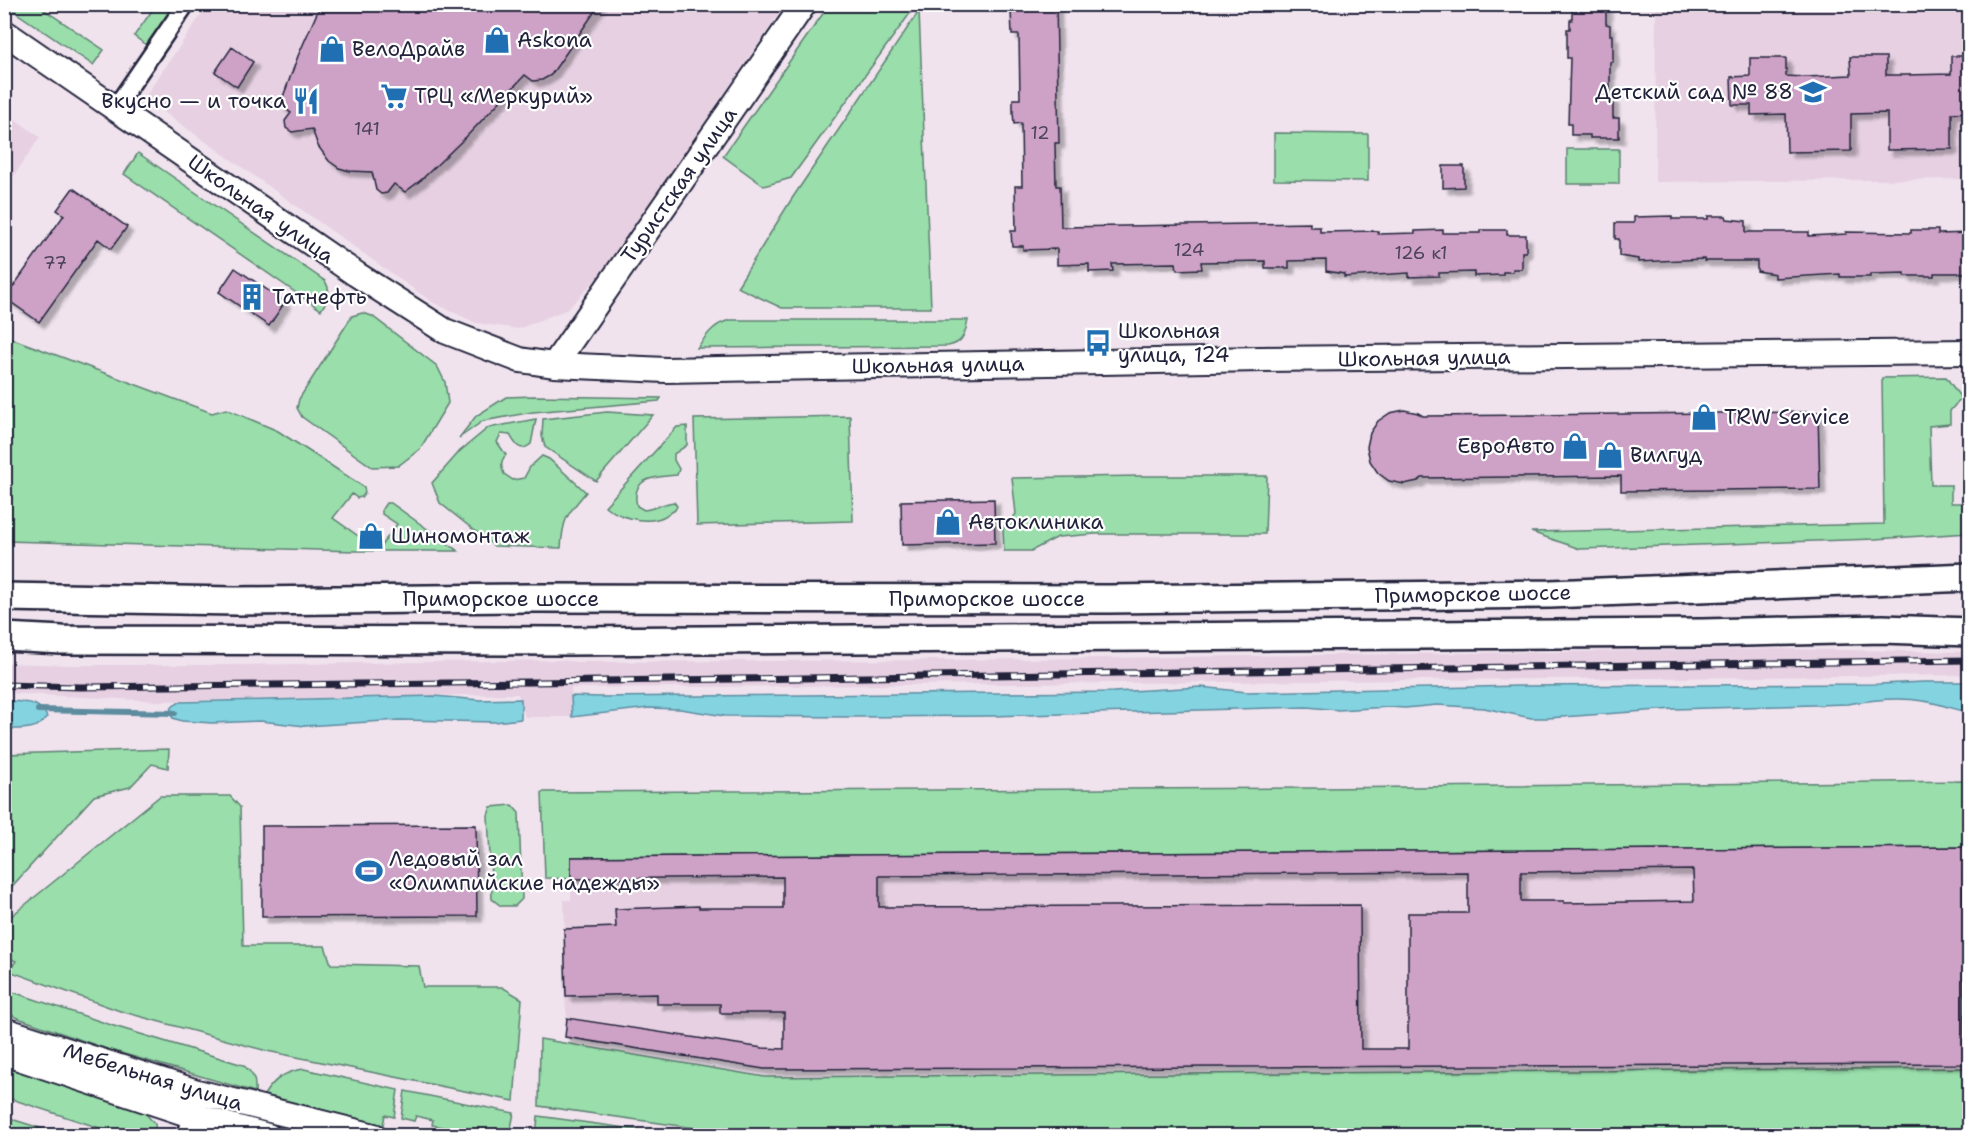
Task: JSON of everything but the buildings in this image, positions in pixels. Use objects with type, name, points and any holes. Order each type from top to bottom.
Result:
[{"type":"main road","name":"Приморское шоссе","points":[[4,597],[235,601],[518,598],[1109,599],[1538,595],[1970,577]]},
{"type":"main road","name":"Приморское шоссе","points":[[4,637],[62,640],[581,641],[1702,633],[1883,629],[1970,632]]},
{"type":"street","points":[[115,108],[186,4]]},
{"type":"street","name":"Туристская улица","points":[[554,365],[804,4]]},
{"type":"street","name":"Школьная улица","points":[[4,32],[356,274],[445,331],[520,360],[554,365],[666,370],[1261,359],[1970,352]]},
{"type":"street","points":[[1883,629],[1970,622]]},
{"type":"street","name":"Мебельная улица","points":[[4,1030],[191,1114],[374,1136]]},
{"type":"street","name":"Мебельная улица","points":[[4,1053],[191,1114],[268,1136]]},
{"type":"shaded area","points":[[208,5],[785,5],[599,276],[568,309],[518,329],[476,323],[432,302],[144,98]]},
{"type":"shaded area","name":"Детский сад № 88","points":[[1656,5],[1969,5],[1969,179],[1655,182]]},
{"type":"shaded area","points":[[5,112],[40,137],[5,189]]},
{"type":"shaded area","points":[[1778,649],[1969,652],[1970,675],[571,688],[572,717],[525,717],[518,694],[159,701],[5,693],[4,663],[238,665],[562,660],[577,662],[945,660]]},
{"type":"shaded area","points":[[1969,847],[1969,1064],[765,1070],[565,1037],[567,1018],[563,983],[566,982],[564,900],[571,900],[571,857]]},
{"type":"green space","points":[[5,5],[37,5],[104,50],[93,65]]},
{"type":"green space","points":[[156,5],[174,5],[146,45],[134,36]]},
{"type":"green space","points":[[829,5],[916,5],[791,178],[764,186],[723,156]]},
{"type":"green space","points":[[919,11],[931,308],[782,308],[737,287],[791,200]]},
{"type":"green space","points":[[1274,133],[1368,134],[1368,181],[1274,180]]},
{"type":"green space","points":[[1567,149],[1619,149],[1619,184],[1567,184]]},
{"type":"green space","points":[[138,153],[325,281],[328,296],[321,310],[124,174]]},
{"type":"green space","points":[[362,313],[372,316],[437,366],[445,382],[448,403],[420,449],[398,466],[372,467],[302,417],[297,408],[299,399],[352,316]]},
{"type":"green space","points":[[730,320],[968,320],[961,340],[948,346],[697,348],[715,327]]},
{"type":"green space","points":[[5,336],[212,413],[226,409],[278,431],[364,487],[365,493],[362,497],[357,498],[352,494],[333,518],[378,550],[397,524],[382,514],[386,503],[391,503],[458,551],[356,551],[5,541]]},
{"type":"green space","points":[[1946,377],[1961,398],[1950,411],[1950,424],[1929,426],[1931,485],[1951,485],[1951,503],[1969,503],[1969,533],[1875,539],[1580,549],[1531,532],[1884,524],[1882,378]]},
{"type":"green space","points":[[506,397],[661,398],[659,401],[533,412],[483,421],[459,438],[476,416]]},
{"type":"green space","points":[[607,412],[653,415],[596,481],[545,447],[542,436],[543,419]]},
{"type":"green space","points":[[850,416],[853,521],[697,525],[694,419]]},
{"type":"green space","points":[[536,419],[531,444],[527,447],[519,447],[510,435],[501,434],[497,442],[506,455],[502,464],[504,474],[513,480],[524,478],[530,467],[542,456],[549,459],[586,492],[567,517],[561,548],[494,546],[440,503],[432,483],[460,451],[488,428]]},
{"type":"green space","points":[[687,426],[687,445],[674,454],[674,460],[679,469],[677,475],[646,480],[637,489],[636,496],[637,506],[644,510],[674,502],[677,506],[675,510],[660,518],[637,520],[623,516],[605,506],[677,427]]},
{"type":"green space","points":[[1267,476],[1265,534],[1095,534],[1058,537],[1031,551],[1004,551],[1003,529],[1016,514],[1012,478]]},
{"type":"green space","points":[[169,749],[168,768],[152,764],[130,787],[94,796],[5,894],[5,754]]},
{"type":"green space","points":[[1969,781],[1970,847],[571,857],[571,879],[545,878],[542,792],[1319,788]]},
{"type":"green space","points":[[160,796],[230,796],[240,807],[243,946],[325,946],[331,964],[419,966],[423,987],[502,987],[522,999],[514,1101],[267,1051],[120,1011],[9,971],[16,961],[5,956],[5,921]]},
{"type":"green space","points":[[512,805],[519,813],[522,899],[515,906],[501,906],[492,899],[488,815],[491,807]]},
{"type":"green space","points":[[4,989],[114,1026],[243,1065],[253,1077],[255,1092],[107,1049],[15,1017],[5,1005]]},
{"type":"green space","points":[[540,1039],[765,1077],[1969,1068],[1969,1135],[780,1135],[702,1129],[539,1106]]},
{"type":"green space","points":[[5,1066],[145,1113],[155,1124],[156,1135],[121,1135],[5,1097]]},
{"type":"green space","points":[[304,1069],[398,1090],[394,1117],[385,1115],[383,1125],[264,1095],[281,1077]]},
{"type":"green space","points":[[405,1091],[514,1113],[511,1128],[507,1135],[486,1135],[432,1125],[433,1120],[416,1116],[414,1121],[401,1118]]},
{"type":"green space","points":[[538,1116],[677,1135],[536,1135]]},
{"type":"green space","points":[[5,1117],[62,1135],[5,1135]]},
{"type":"water","points":[[1969,682],[1969,712],[1929,702],[1895,699],[1848,704],[1674,709],[1548,718],[1531,718],[1484,708],[1437,705],[1338,710],[1307,707],[992,716],[850,717],[725,716],[680,709],[649,708],[572,717],[571,696],[1113,692],[1201,687],[1247,692],[1520,686]]},
{"type":"water","points":[[434,696],[480,700],[521,699],[521,719],[495,722],[400,720],[305,726],[260,721],[212,723],[182,721],[173,718],[169,713],[173,706],[180,702]]},
{"type":"water","points":[[4,701],[35,705],[44,711],[47,717],[34,727],[5,729]]},
{"type":"waterway","points":[[38,710],[175,713]]},
{"type":"railway","points":[[4,685],[80,687],[535,682],[1970,660]]},
{"type":"place","name":"Askona","points":[[497,40]]},
{"type":"place","name":"ВелоДрайв","points":[[332,49]]},
{"type":"place","name":"Детский сад № 88","points":[[1813,92]]},
{"type":"place","name":"ТРЦ «Меркурий»","points":[[394,96]]},
{"type":"place","name":"Вкусно — и точка","points":[[306,101]]},
{"type":"place","name":"Татнефть","points":[[252,297]]},
{"type":"place","name":"Школьная улица, 124","points":[[1098,343]]},
{"type":"place","name":"TRW Service","points":[[1704,417]]},
{"type":"place","name":"ЕвроАвто","points":[[1575,446]]},
{"type":"place","name":"Вилгуд","points":[[1610,455]]},
{"type":"place","name":"Автоклиника","points":[[948,522]]},
{"type":"place","name":"Шиномонтаж","points":[[371,536]]},
{"type":"place","name":"Ледовый зал «Олимпийские надежды»","points":[[369,871]]}]
